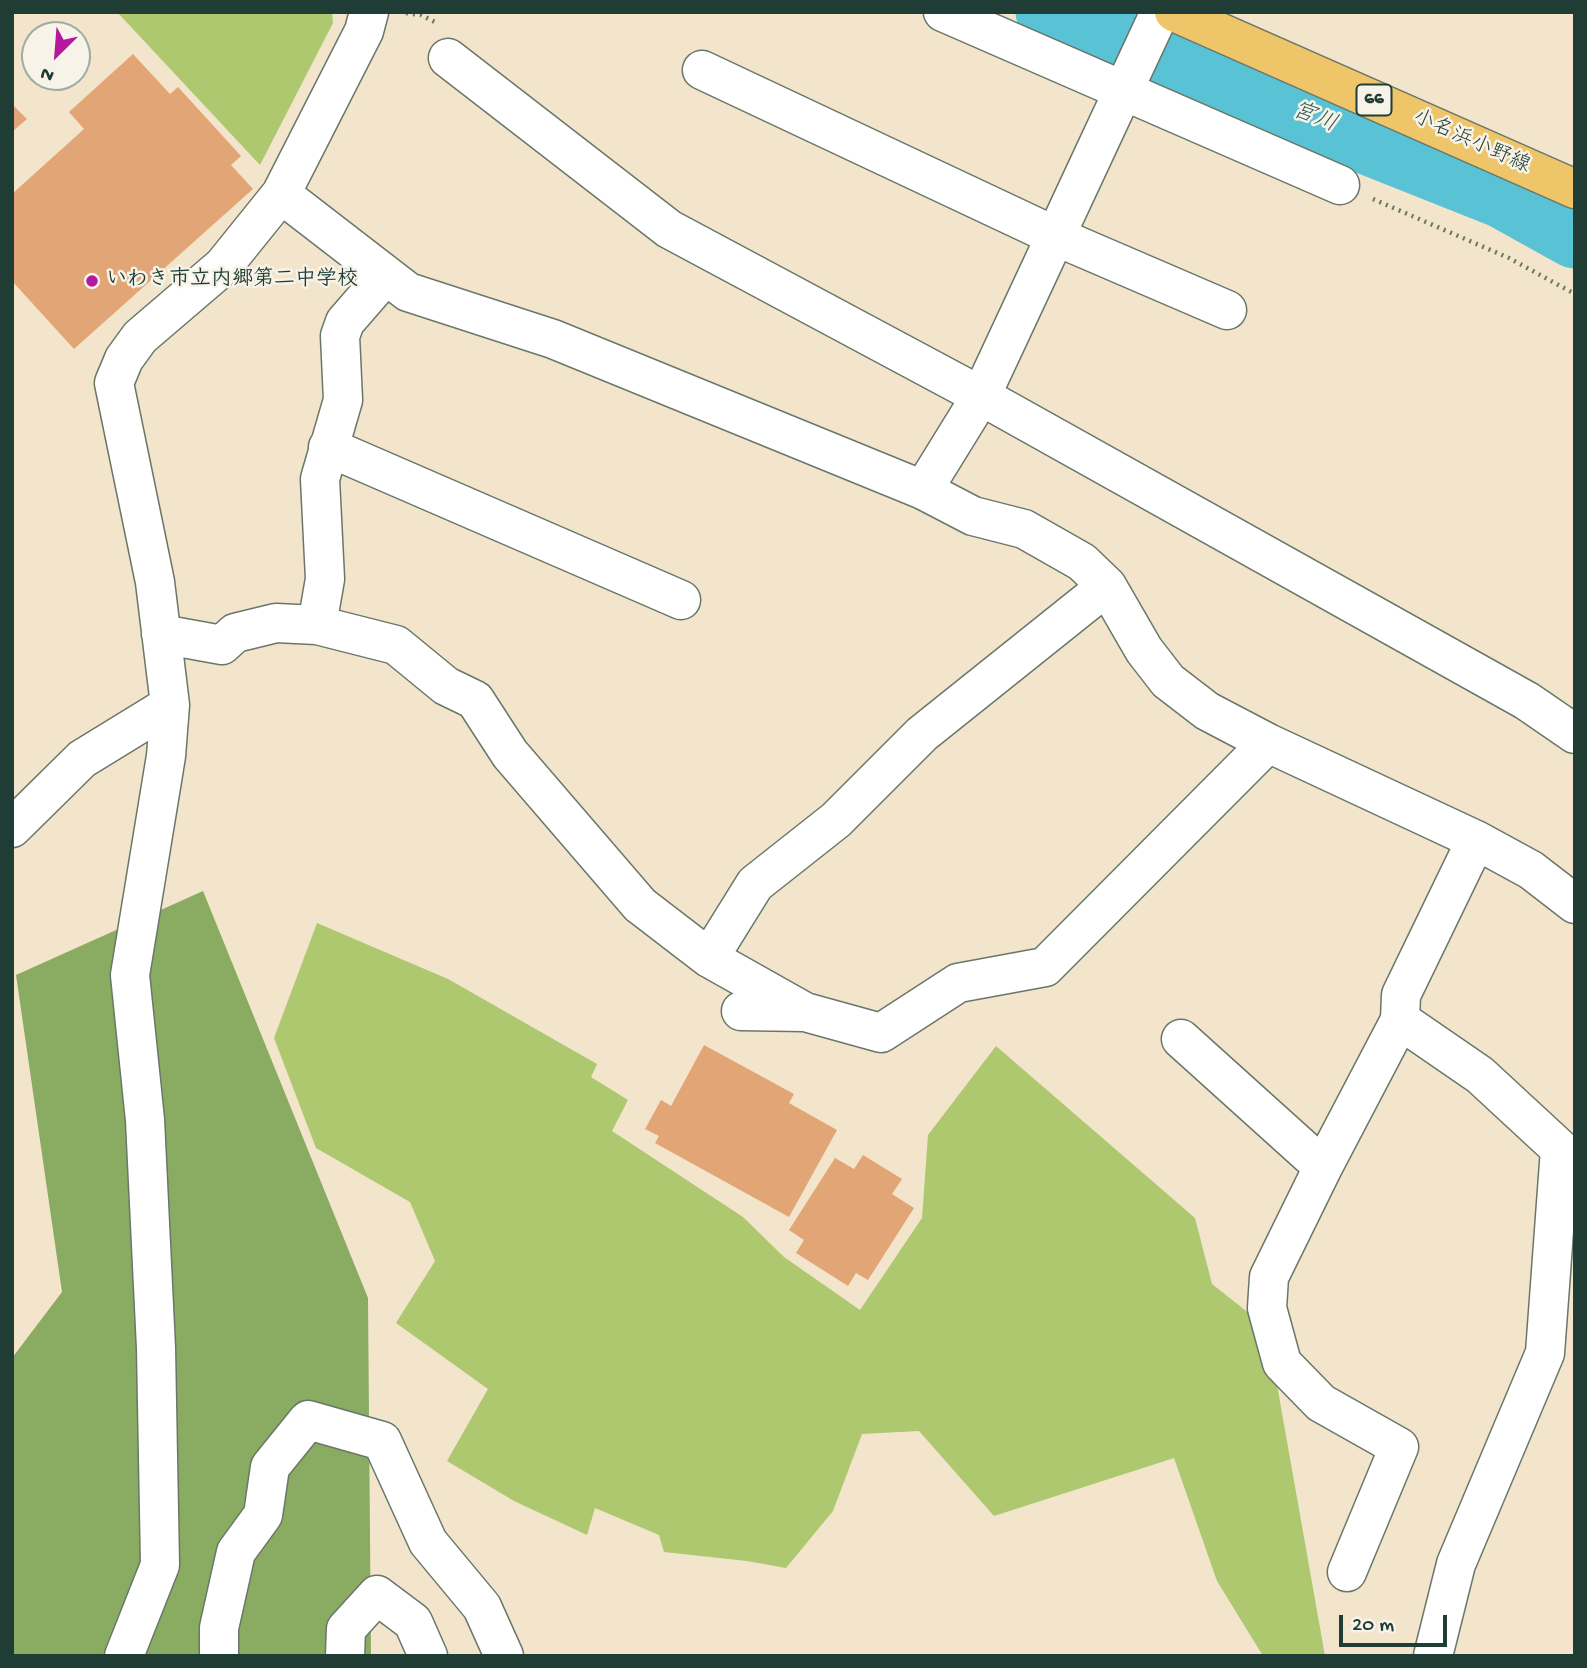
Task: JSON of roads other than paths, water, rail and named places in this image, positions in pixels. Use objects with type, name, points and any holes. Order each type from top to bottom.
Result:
[{"type":"main road","name":"小名浜小野線","points":[[1161,21],[1575,188]]},
{"type":"street","points":[[124,1656],[160,1565],[156,1348],[146,1146],[130,975],[166,756],[171,635],[155,582],[114,383],[124,359],[140,337],[223,266],[300,208],[369,12]]},
{"type":"street","points":[[943,12],[1126,86],[1340,185]]},
{"type":"street","points":[[923,491],[981,396],[1126,86],[1161,21]]},
{"type":"street","points":[[447,58],[669,229],[981,396],[1527,701],[1575,734]]},
{"type":"street","points":[[702,70],[1055,236],[1227,310]]},
{"type":"street","points":[[300,208],[408,292],[553,338],[923,491],[973,516],[1024,529],[1082,562],[1107,586],[1144,650],[1168,681],[1207,710],[1268,743],[1476,840],[1531,870],[1575,904]]},
{"type":"street","points":[[317,625],[325,579],[320,479],[343,400],[340,336],[345,323],[385,276]]},
{"type":"street","points":[[328,447],[681,600]]},
{"type":"street","points":[[709,958],[755,884],[836,820],[922,734],[1107,586]]},
{"type":"street","points":[[171,635],[222,645],[235,633],[276,623],[317,625],[396,645],[446,686],[475,700],[510,754],[640,905],[709,958],[805,1012],[881,1033],[958,983],[1045,967],[1268,743]]},
{"type":"street","points":[[12,828],[82,759],[170,705]]},
{"type":"street","points":[[1347,1572],[1399,1447],[1321,1403],[1282,1363],[1267,1308],[1269,1277],[1400,1020],[1401,995],[1476,840]]},
{"type":"street","points":[[741,1012],[805,1012]]},
{"type":"street","points":[[1400,1020],[1480,1075],[1568,1157],[1545,1353],[1456,1564],[1433,1656]]},
{"type":"street","points":[[1181,1039],[1323,1167]]},
{"type":"street","points":[[219,1656],[219,1628],[236,1552],[263,1515],[270,1467],[308,1420],[382,1441],[428,1542],[482,1607],[504,1656]]},
{"type":"street","points":[[345,1656],[346,1629],[377,1595],[413,1622],[428,1656]]},
{"type":"waterway","name":"宮川","points":[[1048,12],[1161,60],[1503,196],[1575,236]]},
{"type":"place","name":"いわき市立内郷第二中学校","points":[[92,281]]}]
